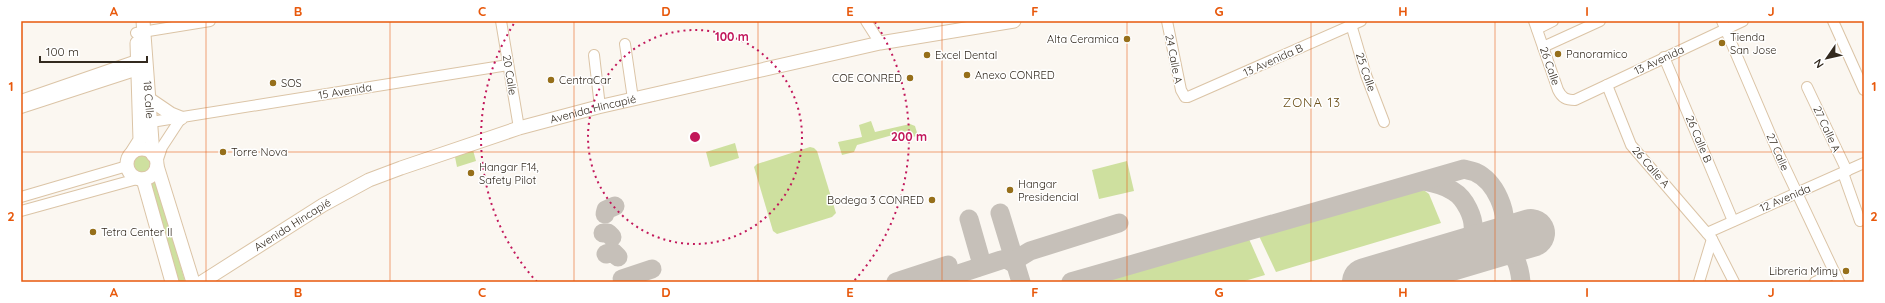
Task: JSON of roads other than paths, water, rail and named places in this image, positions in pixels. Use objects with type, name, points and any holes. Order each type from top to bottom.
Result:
[{"type":"main road","name":"Avenida Hincapié","points":[[202,282],[323,205],[369,180],[519,128],[633,99],[880,43],[973,25],[1014,21]]},
{"type":"main road","name":"18 Calle","points":[[140,27],[138,65],[146,123],[193,282]]},
{"type":"main road","name":"18 Calle","points":[[133,152],[140,140],[146,123],[149,99],[140,27]]},
{"type":"main road","points":[[149,99],[171,114],[181,118]]},
{"type":"main road","points":[[140,179],[152,175],[156,161],[144,149],[133,152],[128,158],[127,166],[129,172],[140,179],[172,282]]},
{"type":"street","points":[[140,27],[210,21]]},
{"type":"street","name":"20 Calle","points":[[501,21],[519,128]]},
{"type":"street","points":[[866,21],[880,43]]},
{"type":"street","name":"24 Calle A","points":[[1167,21],[1181,90],[1185,97]]},
{"type":"street","name":"13 Avenida B","points":[[1185,97],[1193,96],[1350,23],[1361,21]]},
{"type":"street","points":[[1535,25],[1554,21]]},
{"type":"street","points":[[1543,47],[1600,21]]},
{"type":"street","name":"13 Avenida","points":[[1575,100],[1664,57],[1723,25],[1743,21]]},
{"type":"street","points":[[1833,21],[1864,90]]},
{"type":"street","name":"25 Calle","points":[[1350,23],[1366,75],[1384,122]]},
{"type":"street","name":"26 Calle","points":[[1535,25],[1560,94],[1566,99],[1575,100]]},
{"type":"street","name":"27 Calle","points":[[1723,25],[1837,278]]},
{"type":"street","points":[[625,44],[633,99]]},
{"type":"street","points":[[594,55],[600,107]]},
{"type":"street","name":"26 Calle B","points":[[1664,57],[1733,220]]},
{"type":"street","points":[[21,100],[138,65]]},
{"type":"street","points":[[21,108],[138,65]]},
{"type":"street","name":"15 Avenida","points":[[146,123],[508,65]]},
{"type":"street","name":"26 Calle A","points":[[1607,85],[1631,145],[1709,236],[1734,282]]},
{"type":"street","name":"27 Calle A","points":[[1807,87],[1845,172],[1860,222]]},
{"type":"street","points":[[156,161],[162,148],[181,118]]},
{"type":"street","name":"12 Avenida","points":[[1709,236],[1733,220],[1798,194],[1864,163]]},
{"type":"street","points":[[21,197],[127,166]]},
{"type":"street","points":[[21,211],[140,179]]},
{"type":"street","points":[[1699,282],[1709,236]]},
{"type":"street","points":[[1815,282],[1837,278]]},
{"type":"place","name":"Alta Ceramica","points":[[1127,39]]},
{"type":"place","name":"Tienda San Jose","points":[[1722,43]]},
{"type":"place","name":"Panoramico","points":[[1558,54]]},
{"type":"place","name":"Excel Dental","points":[[927,55]]},
{"type":"place","name":"Anexo CONRED","points":[[967,75]]},
{"type":"place","name":"COE CONRED","points":[[910,78]]},
{"type":"place","name":"CentraCar","points":[[551,80]]},
{"type":"place","name":"SOS","points":[[273,83]]},
{"type":"place","name":"Torre Nova","points":[[223,152]]},
{"type":"place","name":"Hangar F14, Safety Pilot","points":[[471,173]]},
{"type":"place","name":"Hangar Presidencial","points":[[1010,190]]},
{"type":"place","name":"Bodega 3 CONRED","points":[[932,200]]},
{"type":"place","name":"Tetra Center II","points":[[93,232]]},
{"type":"place","name":"Libreria Mimy","points":[[1846,271]]},
{"type":"district","name":"ZONA 13","points":[[1312,102]]}]
